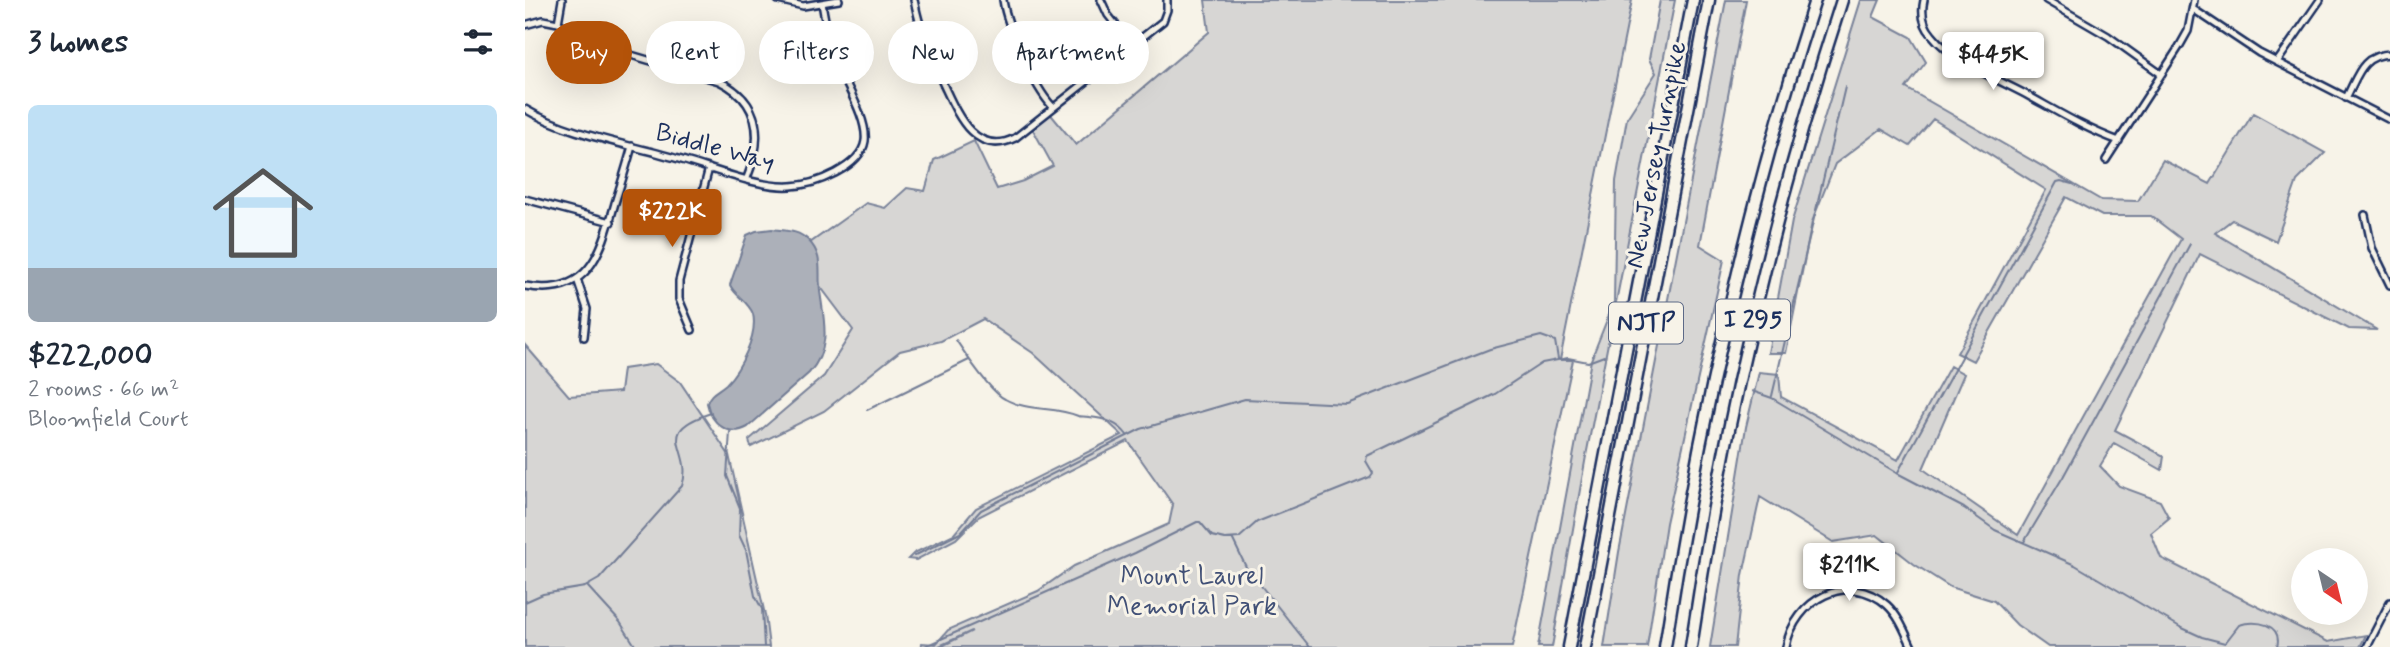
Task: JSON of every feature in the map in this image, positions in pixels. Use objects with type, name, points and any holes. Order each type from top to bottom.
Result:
[{"type":"highway","name":"New Jersey Turnpike","points":[[1569,647],[1693,0]]},
{"type":"highway","name":"New Jersey Turnpike","points":[[1585,647],[1709,0]]},
{"type":"highway","name":"I 295","points":[[1665,647],[1688,506],[1727,317],[1763,175],[1815,0]]},
{"type":"highway","name":"I 295","points":[[1691,647],[1718,485],[1751,329],[1791,170],[1842,0]]},
{"type":"street","points":[[558,21],[562,0]]},
{"type":"street","points":[[778,0],[794,5],[839,0]]},
{"type":"street","points":[[914,0],[926,49],[957,114],[970,132],[989,141],[1011,140],[1081,84]]},
{"type":"street","points":[[1003,0],[1013,34],[1044,97],[1052,106]]},
{"type":"street","points":[[1101,0],[1113,21]]},
{"type":"street","points":[[1149,32],[1163,21],[1167,0]]},
{"type":"street","points":[[1924,0],[1922,12],[1927,28],[1943,46],[2079,124],[2119,141]]},
{"type":"street","points":[[2046,0],[2108,36],[2161,74]]},
{"type":"street","points":[[2106,160],[2188,31],[2194,0]]},
{"type":"street","points":[[2277,62],[2320,0]]},
{"type":"street","name":"Biddle Way","points":[[525,109],[566,128],[747,178],[773,185],[801,185],[839,169],[852,161],[862,149],[863,126],[833,53],[822,3]]},
{"type":"street","points":[[2193,9],[2277,62],[2390,120]]},
{"type":"street","points":[[525,25],[548,21]]},
{"type":"street","points":[[632,54],[719,81],[736,91],[751,112],[757,138],[756,155],[747,178]]},
{"type":"street","points":[[2346,98],[2363,64],[2378,55],[2390,54]]},
{"type":"street","points":[[525,286],[551,288],[577,279],[587,271],[600,253],[632,146]]},
{"type":"street","points":[[692,330],[679,299],[679,281],[709,167]]},
{"type":"street","points":[[525,199],[611,222]]},
{"type":"street","points":[[2365,215],[2372,248],[2390,285]]},
{"type":"street","points":[[577,279],[587,309],[584,337]]},
{"type":"street","points":[[1786,647],[1792,625],[1806,607],[1825,595],[1847,590],[1862,592],[1887,605],[1899,621],[1912,647]]},
{"type":"street","points":[[2367,647],[2390,602]]},
{"type":"green space","name":"Mount Laurel Memorial Park","points":[[1205,0],[1632,0],[1560,360],[1573,360],[1512,647],[940,647],[972,631],[937,647],[921,647],[922,643],[936,644],[948,630],[1038,591],[1074,566],[1169,524],[1173,505],[1128,441],[978,517],[956,539],[916,560],[908,559],[914,553],[954,534],[976,508],[1122,435],[1033,353],[983,319],[941,341],[900,351],[824,411],[751,447],[749,440],[824,376],[853,330],[820,286],[810,243],[866,203],[885,208],[907,188],[925,191],[934,160],[974,141],[997,189],[1023,181],[1053,166],[1031,126],[1048,111],[1076,145],[1209,32]]},
{"type":"green space","points":[[1660,0],[1675,0],[1586,456],[1552,647],[1538,647],[1591,360],[1614,302],[1616,181],[1627,118],[1656,73],[1649,59]]},
{"type":"green space","points":[[1726,0],[1746,0],[1700,245],[1724,260],[1666,523],[1647,647],[1604,647],[1619,552]]},
{"type":"green space","points":[[1861,0],[1880,0],[1873,17],[1911,37],[1926,62],[1906,88],[2101,200],[2138,201],[2163,160],[2210,184],[2253,113],[2325,153],[2297,181],[2276,241],[2232,220],[2215,233],[2377,330],[2349,329],[2200,254],[2115,430],[2164,456],[2162,470],[2114,443],[2100,466],[2119,486],[2160,501],[2169,518],[2151,533],[2161,558],[2328,642],[2366,635],[2360,647],[2048,647],[2017,625],[1994,601],[1950,587],[1914,564],[1877,535],[1833,542],[1760,497],[1743,575],[1735,647],[1710,647],[1746,427],[1759,372],[1779,374],[1781,397],[1898,460],[1950,366],[1964,374],[1923,469],[2018,535],[2181,239],[2151,216],[2102,216],[2066,197],[1973,361],[1957,353],[2046,190],[1933,119],[1910,146],[1881,129],[1835,164],[1812,222],[1786,353],[1768,353],[1792,221]]},
{"type":"green space","points":[[525,345],[569,396],[620,392],[623,369],[656,364],[680,382],[729,455],[765,615],[769,647],[525,647]]},
{"type":"shaded area","points":[[772,229],[800,234],[816,252],[824,344],[809,373],[748,427],[727,430],[712,417],[707,403],[712,394],[731,378],[742,361],[754,322],[751,310],[730,285],[747,235]]},
{"type":"waterway","points":[[1772,396],[1845,87]]},
{"type":"waterway","points":[[1898,472],[2057,182],[2072,184]]},
{"type":"waterway","points":[[2024,542],[2063,477],[2190,244]]},
{"type":"waterway","points":[[914,556],[960,533],[981,510],[1141,429],[1245,399],[1347,404],[1490,349],[1541,336],[1555,341],[1558,359]]},
{"type":"waterway","points":[[956,340],[986,381],[1005,399],[1023,406],[1105,420],[1115,424],[1127,435]]},
{"type":"waterway","points":[[923,647],[1135,553],[1197,522],[1212,536],[1239,538],[1257,522],[1370,477],[1373,473],[1366,461],[1367,456],[1495,394],[1542,363],[1568,358],[1588,362],[1604,356]]},
{"type":"waterway","points":[[867,410],[969,360]]},
{"type":"waterway","points":[[1752,391],[1772,398],[1897,473],[1964,508],[1995,530],[2075,565],[2180,627],[2225,643],[2239,625],[2260,623],[2272,628],[2276,633],[2277,647]]},
{"type":"waterway","points":[[525,602],[543,594],[585,587],[599,579],[682,486],[684,473],[678,435],[693,420],[711,413]]},
{"type":"waterway","points":[[730,432],[727,476],[740,508],[739,535],[746,550],[755,596],[762,609],[764,647]]},
{"type":"waterway","points":[[1233,540],[1246,567],[1310,647]]},
{"type":"waterway","points":[[588,587],[620,622],[636,647]]}]
